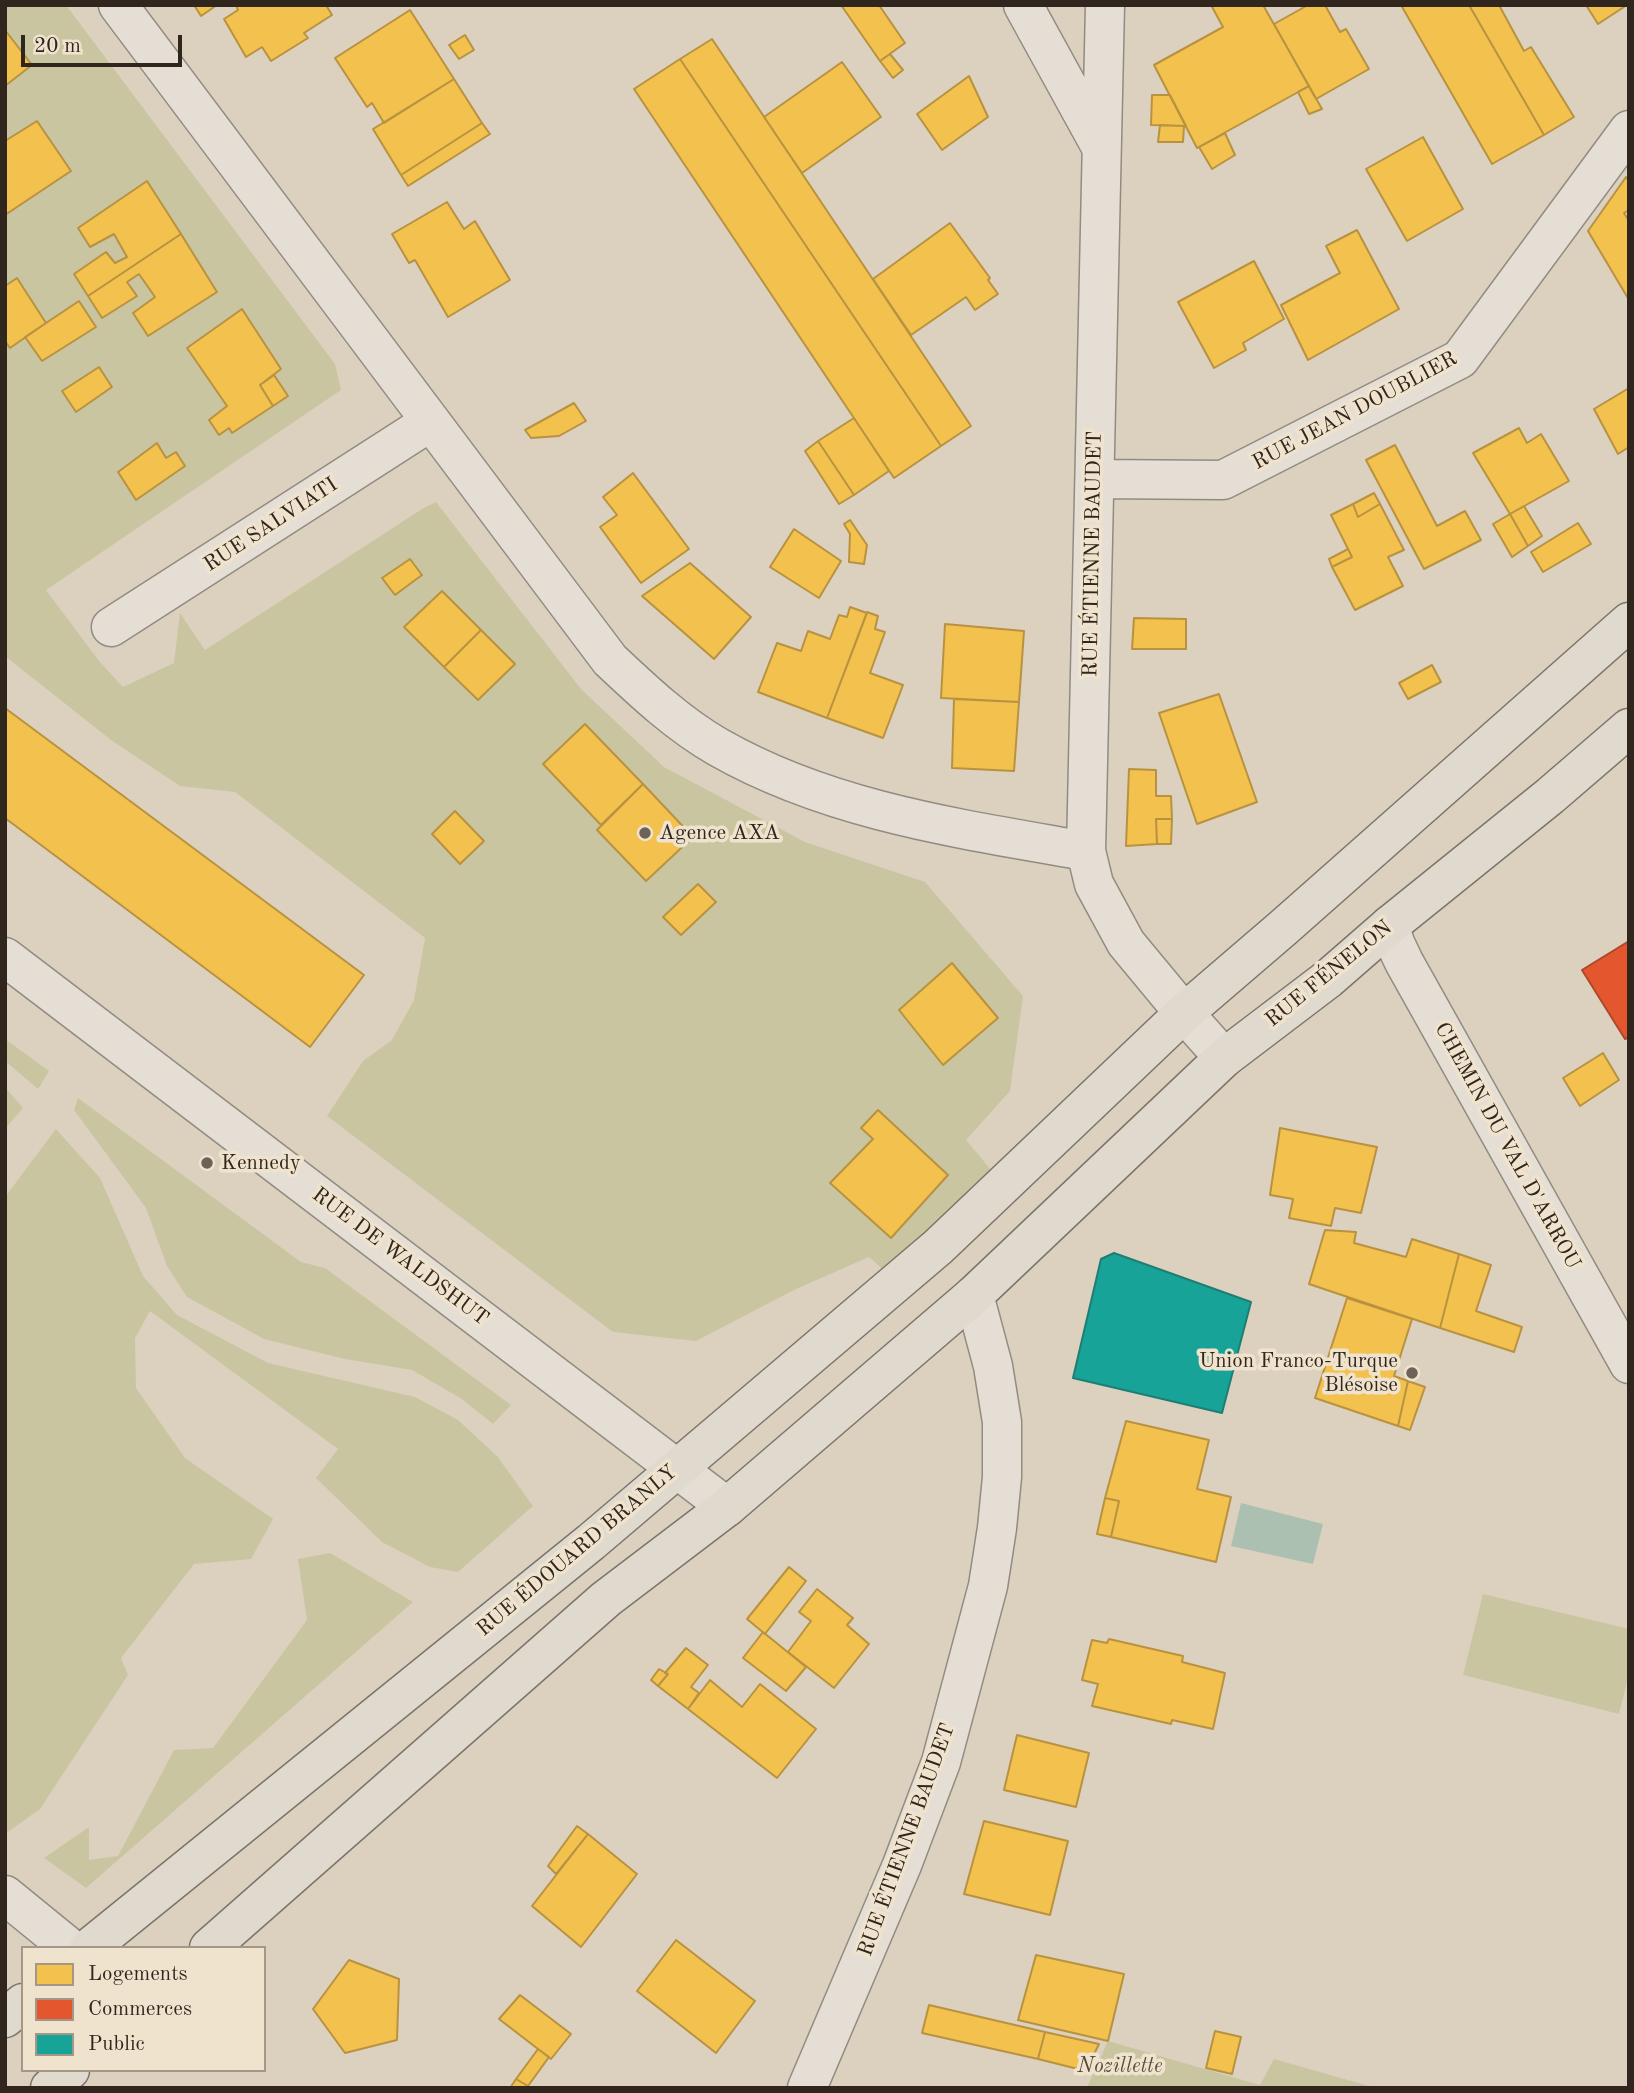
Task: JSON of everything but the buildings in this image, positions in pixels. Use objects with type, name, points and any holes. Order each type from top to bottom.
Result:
[{"type":"main road","points":[[1184,1013],[1629,622]]},
{"type":"main road","name":"RUE FÉNELON","points":[[974,1295],[1224,1058],[1328,979],[1629,728]]},
{"type":"main road","name":"RUE ÉDOUARD BRANLY","points":[[91,1946],[581,1550],[938,1247],[1184,1013]]},
{"type":"main road","points":[[211,1946],[606,1600],[727,1507],[974,1295]]},
{"type":"main road","points":[[5,2018],[21,2005]]},
{"type":"main road","points":[[50,2088],[68,2072]]},
{"type":"street","points":[[118,5],[610,660],[660,707],[717,746],[783,780],[877,811],[1086,851]]},
{"type":"street","points":[[1023,5],[1102,149]]},
{"type":"street","name":"RUE ÉTIENNE BAUDET","points":[[1105,5],[1086,851],[1094,884],[1126,943],[1224,1058]]},
{"type":"street","name":"RUE JEAN DOUBLIER","points":[[1096,478],[1223,480],[1460,359],[1629,130]]},
{"type":"street","name":"RUE SALVIATI","points":[[111,628],[430,422]]},
{"type":"street","name":"CHEMIN DU VAL D'ARROU","points":[[1390,925],[1404,962],[1629,1364]]},
{"type":"street","name":"RUE DE WALDSHUT","points":[[5,957],[727,1507]]},
{"type":"street","name":"RUE ÉTIENNE BAUDET","points":[[807,2088],[902,1865],[941,1762],[988,1586],[1001,1490],[1002,1422],[993,1366],[974,1295]]},
{"type":"street","points":[[5,1895],[68,1946]]},
{"type":"green space","points":[[5,5],[66,5],[335,364],[341,390],[46,590],[99,661],[123,687],[174,663],[180,613],[205,650],[436,502],[581,689],[664,767],[805,842],[925,882],[1023,996],[1010,1091],[966,1140],[997,1177],[887,1273],[869,1257],[796,1289],[696,1341],[613,1332],[327,1116],[363,1061],[392,1040],[414,1000],[425,938],[235,792],[180,786],[111,740],[5,656],[5,341],[25,337],[42,361],[96,327],[79,302],[46,323],[17,278],[5,286],[5,215],[71,171],[37,121],[5,141],[5,86],[32,65],[5,30]],"holes":[[[147,181],[217,292],[148,336],[133,313],[155,297],[139,274],[127,282],[136,296],[103,318],[74,274],[106,252],[115,263],[127,257],[114,234],[90,247],[79,228]],[[187,348],[274,375],[288,396],[233,433],[229,428],[219,435],[209,420],[227,406]],[[99,367],[112,387],[75,411],[62,391]],[[157,443],[166,458],[176,452],[185,466],[136,499],[118,471]],[[409,559],[422,575],[395,595],[382,578]],[[442,592],[478,700],[404,627]],[[584,724],[693,837],[646,881],[597,831],[601,825],[543,764]],[[455,811],[484,841],[461,864],[432,834]],[[698,884],[716,901],[681,935],[663,917]],[[952,963],[998,1018],[944,1064],[899,1010]],[[878,1111],[891,1238],[873,1139],[861,1128]]]},
{"type":"green space","points":[[5,1039],[49,1071],[38,1089],[5,1061]]},
{"type":"green space","points":[[5,1087],[23,1108],[5,1129]]},
{"type":"green space","points":[[78,1098],[301,1262],[325,1268],[511,1405],[493,1424],[462,1399],[412,1370],[345,1359],[264,1339],[187,1297],[167,1266],[146,1208],[74,1110]]},
{"type":"green space","points":[[56,1129],[100,1178],[143,1276],[177,1315],[268,1363],[415,1397],[458,1420],[497,1456],[533,1506],[458,1572],[430,1567],[382,1542],[316,1478],[338,1449],[150,1311],[135,1338],[136,1388],[185,1458],[273,1519],[251,1559],[194,1564],[121,1658],[128,1675],[40,1809],[5,1834],[5,1197]]},
{"type":"green space","points":[[330,1553],[413,1602],[86,1888],[44,1858],[89,1827],[89,1860],[118,1856],[174,1750],[213,1748],[307,1620],[298,1559]]},
{"type":"green space","points":[[1483,1594],[1629,1629],[1629,1674],[1619,1714],[1463,1675]]},
{"type":"green space","name":"Nozillette","points":[[1108,2041],[1260,2085],[1274,2059],[1376,2088],[1087,2088]]},
{"type":"shaded area","points":[[1241,1503],[1323,1524],[1313,1564],[1231,1546]]},
{"type":"place","name":"Agence AXA","points":[[645,833]]},
{"type":"place","name":"Kennedy","points":[[207,1163]]},
{"type":"place","name":"Union Franco-Turque Blésoise","points":[[1412,1373]]}]
